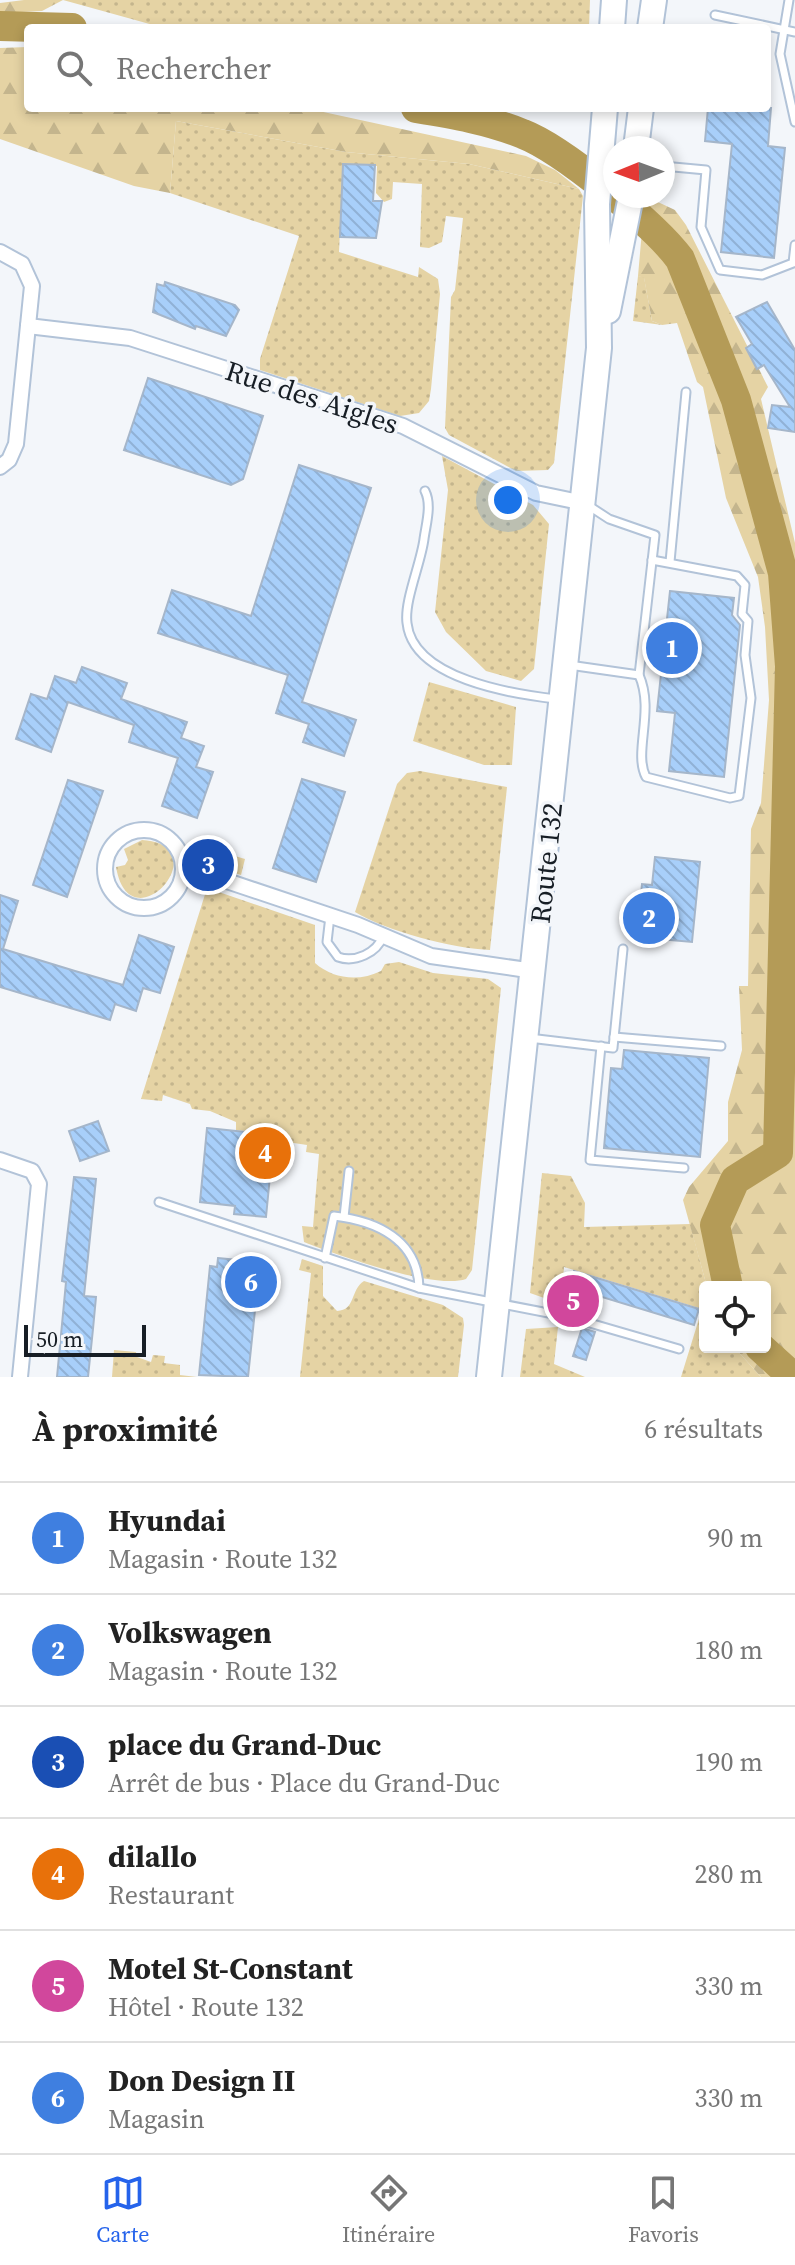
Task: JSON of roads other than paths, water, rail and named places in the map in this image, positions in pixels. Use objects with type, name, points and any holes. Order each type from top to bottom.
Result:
[{"type":"highway","points":[[612,24],[614,0]]},
{"type":"highway","points":[[651,24],[654,0]]},
{"type":"highway","name":"Route 132","points":[[489,1377],[564,700],[599,348],[597,204],[605,112]]},
{"type":"highway","points":[[638,136],[640,112]]},
{"type":"highway","name":"Route 132","points":[[599,348],[629,208]]},
{"type":"street","points":[[0,252],[26,268],[32,286],[16,444],[12,456],[0,467]]},
{"type":"street","name":"Rue des Aigles","points":[[28,326],[130,338],[403,426],[536,493],[584,503]]},
{"type":"street","points":[[147,830],[172,842],[182,859],[183,872],[177,890],[168,899],[143,907],[129,904],[113,891],[106,867],[109,854],[120,839],[147,830]]},
{"type":"street","points":[[183,872],[212,876],[445,960],[534,971]]},
{"type":"street","points":[[0,1160],[38,1176],[39,1194],[20,1377]]},
{"type":"lane","points":[[789,0],[780,54],[795,122]]},
{"type":"lane","points":[[715,15],[761,24]]},
{"type":"lane","points":[[771,26],[795,32]]},
{"type":"lane","points":[[675,167],[706,170],[701,227],[720,270],[762,275],[793,263],[795,245]]},
{"type":"lane","points":[[670,562],[686,392]]},
{"type":"lane","points":[[425,491],[428,504],[421,558],[406,616],[411,637],[433,660],[471,682],[516,694],[564,700]]},
{"type":"lane","points":[[584,503],[609,519],[655,535],[652,560],[639,675],[648,695],[642,762],[646,777],[730,798],[739,796],[751,698],[745,655],[748,621],[742,614],[745,585],[737,576],[692,570],[670,562],[652,560]]},
{"type":"lane","points":[[567,665],[639,675]]},
{"type":"lane","points":[[330,916],[327,942],[338,957],[351,959],[370,952],[383,936]]},
{"type":"lane","points":[[527,1038],[613,1048],[623,949]]},
{"type":"lane","points":[[614,1037],[721,1046]]},
{"type":"lane","points":[[601,1046],[590,1160],[684,1168]]},
{"type":"lane","points":[[344,1217],[349,1171]]},
{"type":"lane","points":[[159,1202],[419,1288],[569,1317],[679,1349]]},
{"type":"lane","points":[[325,1258],[334,1216],[368,1221],[396,1238],[415,1261],[419,1288]]},
{"type":"waterway","points":[[0,26],[24,27]]},
{"type":"waterway","points":[[439,112],[484,121],[540,142],[607,189],[668,244],[680,259],[736,400],[783,573],[790,666],[778,1153],[735,1180],[715,1225],[727,1281]]},
{"type":"waterway","points":[[767,1353],[793,1377]]},
{"type":"place","name":"Hyundai","points":[[672,648]]},
{"type":"place","name":"place du Grand-Duc","points":[[208,865]]},
{"type":"place","name":"Volkswagen","points":[[649,918]]},
{"type":"place","name":"dilallo","points":[[265,1153]]},
{"type":"place","name":"Don Design II","points":[[251,1282]]},
{"type":"place","name":"Motel St-Constant","points":[[573,1301]]}]
